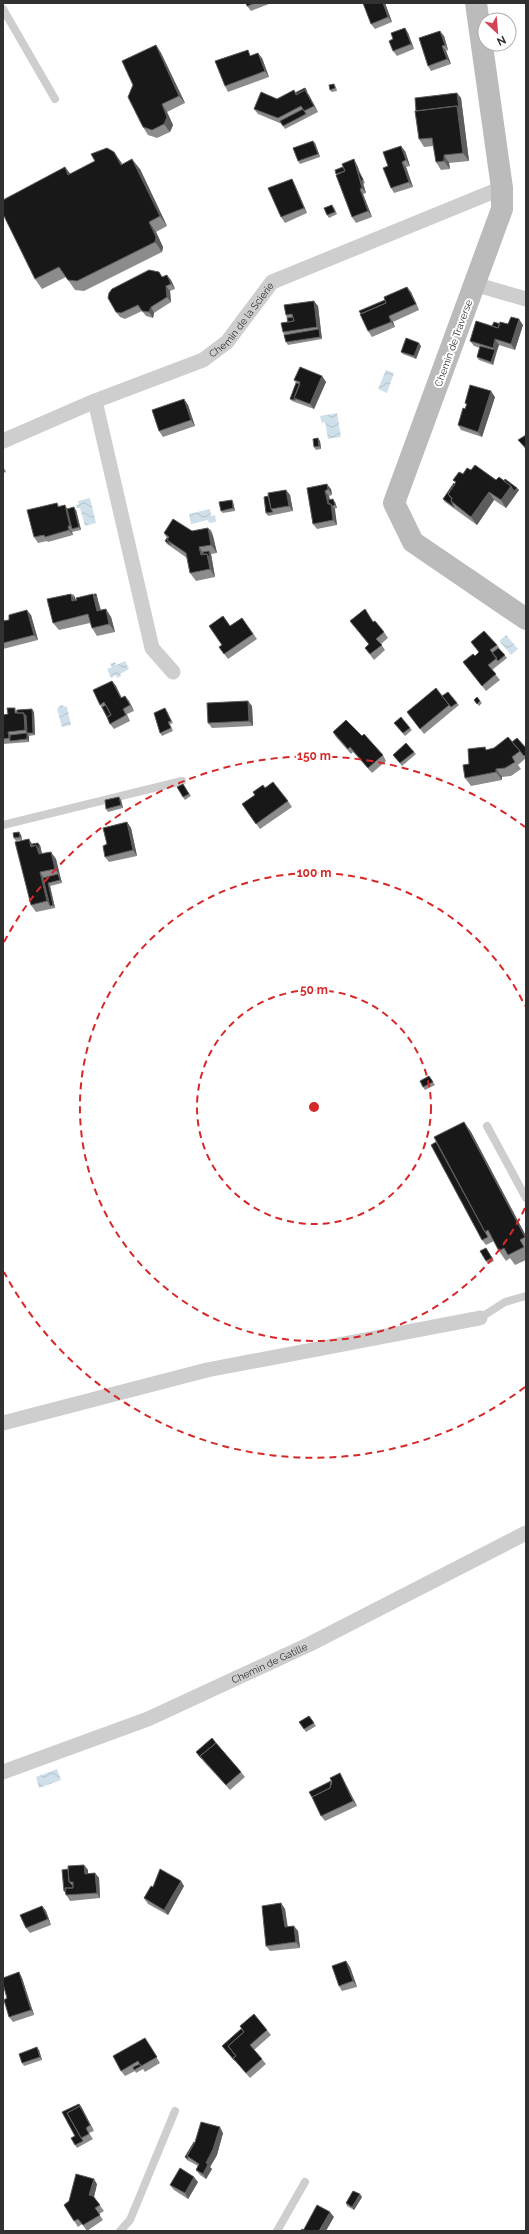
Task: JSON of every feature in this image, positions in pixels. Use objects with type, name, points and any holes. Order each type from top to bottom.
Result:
[{"type":"street","name":"Chemin de Traverse","points":[[476,3],[502,188],[502,209],[394,503],[413,542],[526,619]]},
{"type":"street","name":"Chemin de la Scierie","points":[[3,441],[94,401],[203,360],[227,342],[272,282],[502,188]]},
{"type":"street","points":[[474,284],[526,298]]},
{"type":"street","points":[[94,401],[152,648],[173,672]]},
{"type":"street","points":[[3,1423],[207,1370],[480,1318]]},
{"type":"street","name":"Chemin de Gatille","points":[[3,1772],[148,1718],[310,1644],[526,1533]]},
{"type":"lane","points":[[3,8],[55,99]]},
{"type":"lane","points":[[3,825],[182,781]]},
{"type":"lane","points":[[487,1126],[526,1198]]},
{"type":"lane","points":[[480,1318],[505,1302],[526,1296]]},
{"type":"lane","points":[[120,2231],[130,2220],[175,2112]]},
{"type":"lane","points":[[277,2231],[305,2182]]},
{"type":"water","points":[[386,370],[394,373],[387,393],[378,389]]},
{"type":"water","points":[[337,413],[341,437],[328,439],[325,422],[322,423],[320,416]]},
{"type":"water","points":[[90,498],[96,523],[85,526],[80,508],[77,508],[76,505],[79,504],[78,501]]},
{"type":"water","points":[[210,509],[211,516],[215,515],[216,522],[209,523],[208,520],[191,524],[189,514]]},
{"type":"water","points":[[506,635],[518,649],[511,655],[499,641]]},
{"type":"water","points":[[125,661],[129,669],[120,674],[121,676],[117,678],[116,675],[111,678],[107,669],[112,667],[110,664],[115,662],[116,665]]},
{"type":"water","points":[[61,705],[67,707],[71,725],[62,727],[57,709]]},
{"type":"water","points":[[57,1769],[61,1780],[39,1788],[36,1777]]},
{"type":"building","points":[[246,3],[255,3],[247,6]]},
{"type":"building","points":[[363,3],[383,3],[388,17],[371,24]]},
{"type":"building","points":[[405,28],[411,44],[393,51],[389,41],[393,39],[391,33]]},
{"type":"building","points":[[440,31],[445,45],[442,46],[447,59],[428,66],[419,38]]},
{"type":"building","points":[[156,45],[179,96],[162,104],[167,117],[164,124],[152,130],[143,127],[128,97],[133,85],[122,61]]},
{"type":"building","points":[[248,50],[250,56],[258,53],[265,71],[225,86],[215,61]]},
{"type":"building","points":[[334,84],[335,88],[330,90],[329,85]]},
{"type":"building","points":[[305,88],[307,92],[305,90],[296,94],[295,93]]},
{"type":"building","points":[[294,90],[296,95],[305,90],[314,106],[304,111],[301,106],[278,118],[254,109],[261,92],[277,99]]},
{"type":"building","points":[[457,93],[459,109],[457,106],[416,111],[415,98]]},
{"type":"building","points":[[457,106],[463,153],[444,155],[444,161],[436,162],[432,138],[419,139],[415,111]]},
{"type":"building","points":[[303,109],[306,114],[283,126],[280,121]]},
{"type":"building","points":[[313,141],[318,154],[298,161],[293,148]]},
{"type":"building","points":[[401,146],[406,160],[402,162],[409,182],[391,188],[383,168],[388,166],[383,152]]},
{"type":"building","points":[[107,148],[114,152],[121,165],[132,159],[160,216],[149,222],[156,237],[155,242],[77,281],[68,280],[59,267],[35,279],[3,214],[3,200],[65,167],[68,175],[95,161],[91,154]]},
{"type":"building","points":[[354,159],[362,188],[360,189],[368,211],[352,217],[336,175],[345,171],[342,164]]},
{"type":"building","points":[[343,167],[345,171],[336,174],[335,170]]},
{"type":"building","points":[[359,172],[363,180],[361,181],[358,173]]},
{"type":"building","points":[[292,179],[304,208],[281,217],[268,188]]},
{"type":"building","points":[[332,205],[335,212],[327,215],[324,208]]},
{"type":"building","points":[[149,270],[159,272],[162,277],[167,275],[171,284],[166,286],[167,297],[151,307],[149,312],[142,311],[138,305],[121,313],[116,312],[108,298],[112,289]]},
{"type":"building","points":[[407,287],[416,304],[389,316],[391,322],[368,331],[360,314],[386,303],[384,297]]},
{"type":"building","points":[[385,300],[386,303],[361,314],[359,311]]},
{"type":"building","points":[[314,301],[317,327],[283,332],[281,323],[294,321],[292,314],[286,315],[284,305]]},
{"type":"building","points":[[293,317],[294,321],[288,322],[287,318]]},
{"type":"building","points":[[511,317],[519,319],[511,344],[495,339],[493,348],[470,341],[476,321],[498,328],[500,322],[508,324]]},
{"type":"building","points":[[494,322],[500,324],[498,328],[492,326]]},
{"type":"building","points":[[319,329],[320,337],[286,342],[284,335]]},
{"type":"building","points":[[406,338],[419,343],[414,356],[401,352]]},
{"type":"building","points":[[480,346],[495,350],[491,362],[477,357]]},
{"type":"building","points":[[300,367],[322,376],[310,404],[294,398],[300,382],[294,380]]},
{"type":"building","points":[[296,383],[300,384],[294,398],[296,400],[290,399]]},
{"type":"building","points":[[470,385],[491,391],[478,432],[458,425],[463,408],[465,409],[467,404],[465,403]]},
{"type":"building","points":[[184,399],[191,420],[159,431],[152,410]]},
{"type":"building","points":[[526,435],[526,448],[518,440]]},
{"type":"building","points":[[318,438],[319,446],[314,447],[313,439]]},
{"type":"building","points":[[475,465],[496,480],[499,477],[511,486],[501,500],[489,492],[471,517],[451,501],[452,498],[448,494],[456,482],[453,480],[459,472],[463,474],[467,468],[471,470]]},
{"type":"building","points":[[505,479],[517,488],[514,491],[511,486],[504,481]]},
{"type":"building","points":[[454,483],[455,484],[448,494],[452,499],[451,501],[454,507],[443,499]]},
{"type":"building","points":[[327,484],[328,489],[325,491],[328,504],[331,504],[333,520],[313,524],[307,488]]},
{"type":"building","points":[[286,490],[289,506],[271,509],[268,493]]},
{"type":"building","points":[[268,496],[273,512],[266,513],[264,497]]},
{"type":"building","points":[[333,499],[335,505],[332,506],[329,504],[328,500]]},
{"type":"building","points":[[232,500],[233,508],[221,511],[219,502]]},
{"type":"building","points":[[57,503],[58,507],[65,505],[70,526],[68,526],[69,530],[45,537],[44,535],[34,537],[27,510]]},
{"type":"building","points":[[74,507],[79,527],[72,529],[67,509]]},
{"type":"building","points":[[173,519],[192,531],[208,528],[211,545],[199,547],[201,555],[207,554],[210,569],[190,573],[186,553],[167,540],[169,537],[164,533]]},
{"type":"building","points":[[209,551],[210,559],[207,554],[203,554],[203,552]]},
{"type":"building","points":[[71,594],[72,601],[77,600],[76,598],[93,594],[97,611],[106,609],[109,624],[92,628],[88,614],[53,623],[47,599]]},
{"type":"building","points":[[365,609],[373,622],[375,621],[384,632],[376,639],[382,645],[370,654],[365,648],[369,644],[350,621]]},
{"type":"building","points":[[27,610],[34,635],[3,643],[3,621],[9,620],[9,615]]},
{"type":"building","points":[[223,616],[230,626],[242,618],[253,634],[224,654],[219,647],[222,645],[209,626]]},
{"type":"building","points":[[484,631],[497,645],[490,650],[497,658],[488,665],[496,674],[482,686],[463,662],[473,654],[475,656],[479,652],[471,642]]},
{"type":"building","points":[[498,648],[505,655],[498,661],[492,653]]},
{"type":"building","points":[[112,681],[121,698],[125,696],[130,705],[123,709],[126,715],[110,724],[107,717],[111,715],[104,702],[100,705],[93,690]]},
{"type":"building","points":[[436,688],[449,705],[420,729],[407,712]]},
{"type":"building","points":[[448,692],[457,703],[451,707],[442,696]]},
{"type":"building","points":[[477,697],[480,701],[477,704],[474,700]]},
{"type":"building","points":[[248,701],[249,721],[208,723],[207,703]]},
{"type":"building","points":[[106,705],[111,715],[107,717],[102,707]]},
{"type":"building","points":[[7,708],[15,708],[15,713],[24,713],[25,730],[8,732],[9,738],[3,739],[3,715],[8,714]]},
{"type":"building","points":[[165,708],[171,721],[168,722],[171,728],[160,733],[154,713]]},
{"type":"building","points":[[32,709],[33,733],[27,733],[26,715],[24,716],[24,713],[17,713],[17,710]]},
{"type":"building","points":[[401,717],[410,728],[403,733],[394,723]]},
{"type":"building","points":[[346,720],[362,736],[364,734],[383,755],[368,768],[350,747],[348,749],[333,732]]},
{"type":"building","points":[[27,733],[27,739],[10,741],[10,735]]},
{"type":"building","points":[[508,737],[520,751],[512,757],[515,762],[505,768],[496,769],[496,772],[465,778],[463,765],[469,764],[468,749],[485,747],[486,750],[494,748]]},
{"type":"building","points":[[517,738],[526,748],[526,754],[524,756],[512,742]]},
{"type":"building","points":[[406,743],[414,752],[400,763],[393,755]]},
{"type":"building","points":[[273,782],[288,801],[256,824],[242,804],[255,795],[253,792],[263,785],[265,788]]},
{"type":"building","points":[[183,784],[189,794],[183,797],[177,787]]},
{"type":"building","points":[[119,797],[121,805],[106,809],[105,800]]},
{"type":"building","points":[[127,822],[133,850],[105,857],[103,846],[107,844],[103,828]]},
{"type":"building","points":[[19,832],[20,837],[14,838],[13,833]]},
{"type":"building","points":[[29,839],[31,847],[36,845],[39,854],[51,852],[55,869],[40,872],[47,901],[31,905],[15,842]]},
{"type":"building","points":[[38,843],[40,851],[36,845],[33,846],[32,844]]},
{"type":"building","points":[[58,874],[60,880],[48,883],[53,905],[50,906],[43,878]]},
{"type":"building","points":[[429,1076],[433,1082],[423,1087],[420,1081]]},
{"type":"building","points":[[464,1122],[525,1237],[520,1240],[524,1247],[508,1255],[504,1248],[499,1251],[488,1230],[485,1232],[434,1137]]},
{"type":"building","points":[[436,1142],[488,1237],[482,1240],[431,1145]]},
{"type":"building","points":[[486,1248],[492,1258],[486,1261],[480,1251]]},
{"type":"building","points":[[309,1716],[314,1723],[304,1729],[299,1722]]},
{"type":"building","points":[[212,1738],[216,1743],[200,1756],[202,1759],[196,1752]]},
{"type":"building","points":[[216,1743],[241,1772],[226,1785],[200,1756]]},
{"type":"building","points":[[340,1773],[353,1801],[321,1816],[312,1797],[330,1788],[332,1782],[330,1778]]},
{"type":"building","points":[[331,1781],[330,1788],[312,1797],[309,1792]]},
{"type":"building","points":[[84,1865],[85,1874],[95,1873],[97,1893],[66,1895],[65,1888],[73,1888],[73,1882],[69,1882],[68,1866]]},
{"type":"building","points":[[68,1869],[69,1882],[73,1885],[73,1888],[65,1888],[66,1891],[64,1891],[62,1870]]},
{"type":"building","points":[[160,1869],[181,1881],[164,1910],[144,1898],[151,1886],[153,1887]]},
{"type":"building","points":[[281,1903],[285,1927],[294,1926],[296,1942],[266,1946],[262,1906]]},
{"type":"building","points":[[42,1906],[48,1919],[26,1928],[20,1915]]},
{"type":"building","points":[[346,1961],[353,1981],[339,1986],[332,1966]]},
{"type":"building","points":[[19,1972],[31,2010],[9,2017],[4,2000],[7,1998],[3,1978]]},
{"type":"building","points":[[254,2014],[267,2030],[250,2045],[262,2059],[246,2073],[233,2058],[236,2056],[228,2046],[244,2032],[240,2026]]},
{"type":"building","points":[[241,2029],[244,2032],[228,2046],[236,2056],[233,2058],[235,2061],[222,2046]]},
{"type":"building","points":[[145,2038],[157,2057],[141,2066],[138,2061],[121,2071],[113,2056]]},
{"type":"building","points":[[37,2047],[40,2057],[22,2063],[19,2054]]},
{"type":"building","points":[[140,2064],[141,2066],[134,2070],[133,2067]]},
{"type":"building","points":[[79,2104],[80,2106],[67,2113],[83,2141],[75,2145],[71,2138],[75,2136],[62,2112]]},
{"type":"building","points":[[80,2106],[90,2125],[86,2128],[89,2134],[81,2138],[67,2113]]},
{"type":"building","points":[[201,2122],[220,2127],[213,2149],[206,2163],[208,2164],[203,2174],[196,2170],[199,2164],[187,2156],[195,2142]]},
{"type":"building","points":[[194,2142],[187,2156],[188,2159],[185,2157]]},
{"type":"building","points":[[180,2168],[194,2177],[185,2193],[170,2185]]},
{"type":"building","points":[[76,2174],[94,2179],[89,2195],[93,2196],[100,2205],[95,2208],[100,2215],[83,2225],[78,2219],[74,2221],[64,2205],[69,2201]]},
{"type":"building","points":[[353,2191],[360,2194],[352,2207],[346,2203]]},
{"type":"building","points":[[317,2205],[330,2212],[319,2231],[303,2231]]}]
